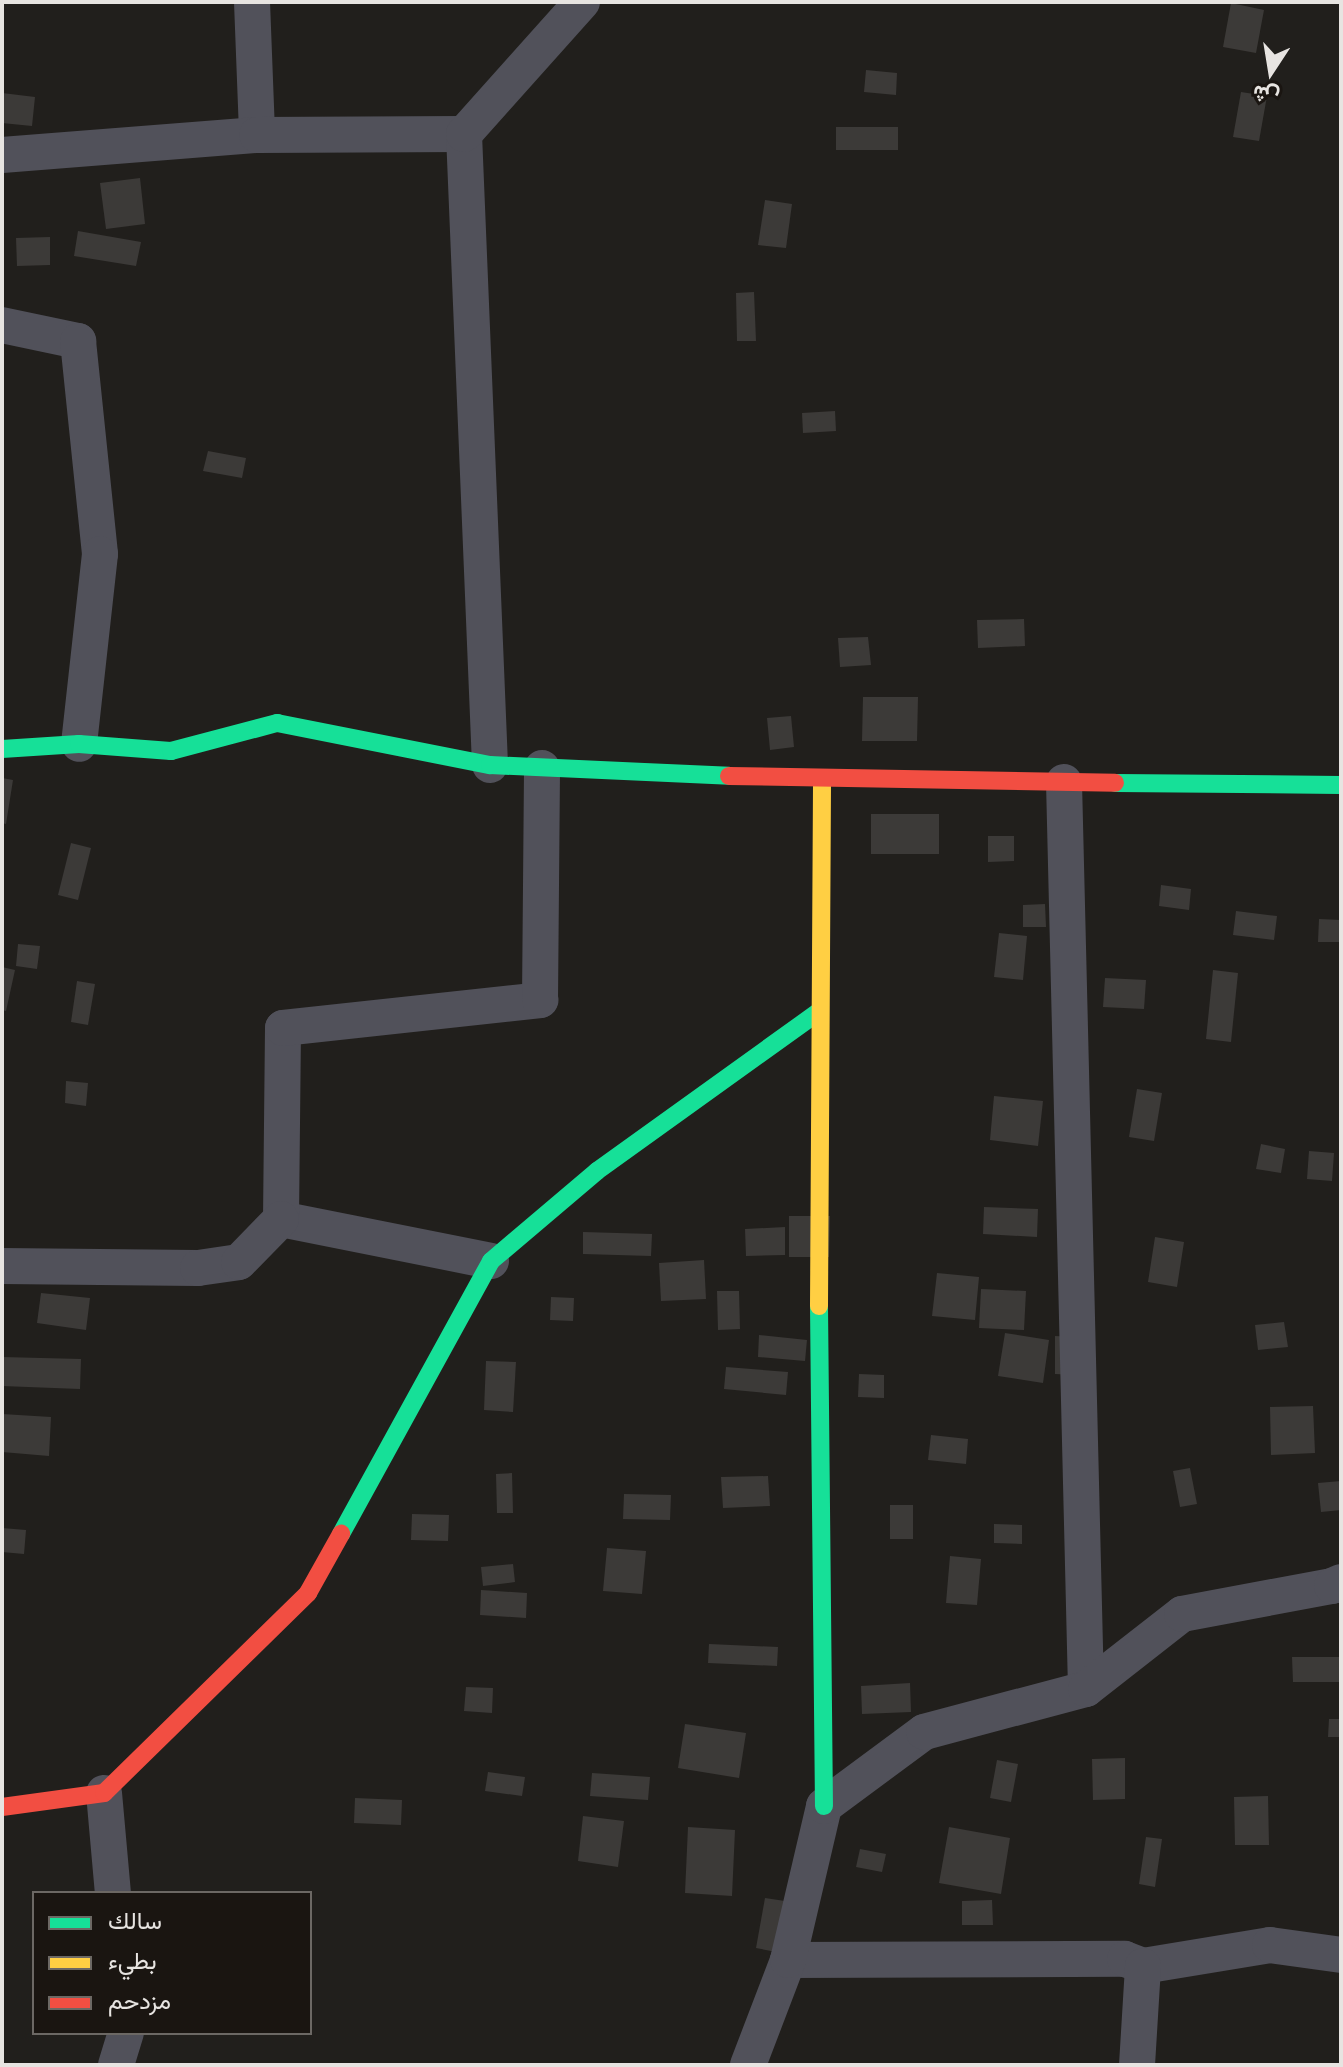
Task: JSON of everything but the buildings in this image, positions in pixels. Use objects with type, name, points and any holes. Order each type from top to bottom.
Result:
[{"type":"street","points":[[252,2],[257,135]]},
{"type":"street","points":[[490,765],[464,134],[582,2]]},
{"type":"street","points":[[2,155],[257,135],[464,134]]},
{"type":"street","points":[[2,325],[78,341],[100,554],[79,744]]},
{"type":"street","points":[[2,749],[79,744],[171,751],[277,723],[490,765],[822,780],[1341,785]]},
{"type":"street","points":[[2,1266],[198,1268],[239,1262],[281,1219],[283,1028],[540,1000],[542,768]]},
{"type":"street","points":[[748,2065],[788,1960],[824,1806],[820,1011],[822,780]]},
{"type":"street","points":[[1064,782],[1086,1689]]},
{"type":"street","points":[[2,1807],[104,1793],[308,1593],[491,1261],[597,1171],[820,1011]]},
{"type":"street","points":[[281,1219],[491,1261]]},
{"type":"street","points":[[824,1806],[924,1732],[1086,1689],[1182,1614],[1341,1582]]},
{"type":"street","points":[[104,1793],[113,1891]]},
{"type":"street","points":[[788,1960],[1125,1959],[1143,1966],[1270,1945],[1341,1955]]},
{"type":"street","points":[[1137,2065],[1143,1966]]},
{"type":"street","points":[[116,2065],[125,2035]]},
{"type":"traffic: fast","points":[[2,749],[79,744],[171,751],[277,723],[490,765],[729,776]]},
{"type":"traffic: fast","points":[[1115,783],[1341,785]]},
{"type":"traffic: fast","points":[[341,1534],[491,1261],[597,1171],[820,1011]]},
{"type":"traffic: fast","points":[[819,1306],[824,1806]]},
{"type":"traffic: slow","points":[[819,1306],[822,780]]},
{"type":"traffic: jam","points":[[729,776],[1115,783]]},
{"type":"traffic: jam","points":[[2,1807],[104,1793],[308,1593],[341,1534]]}]
